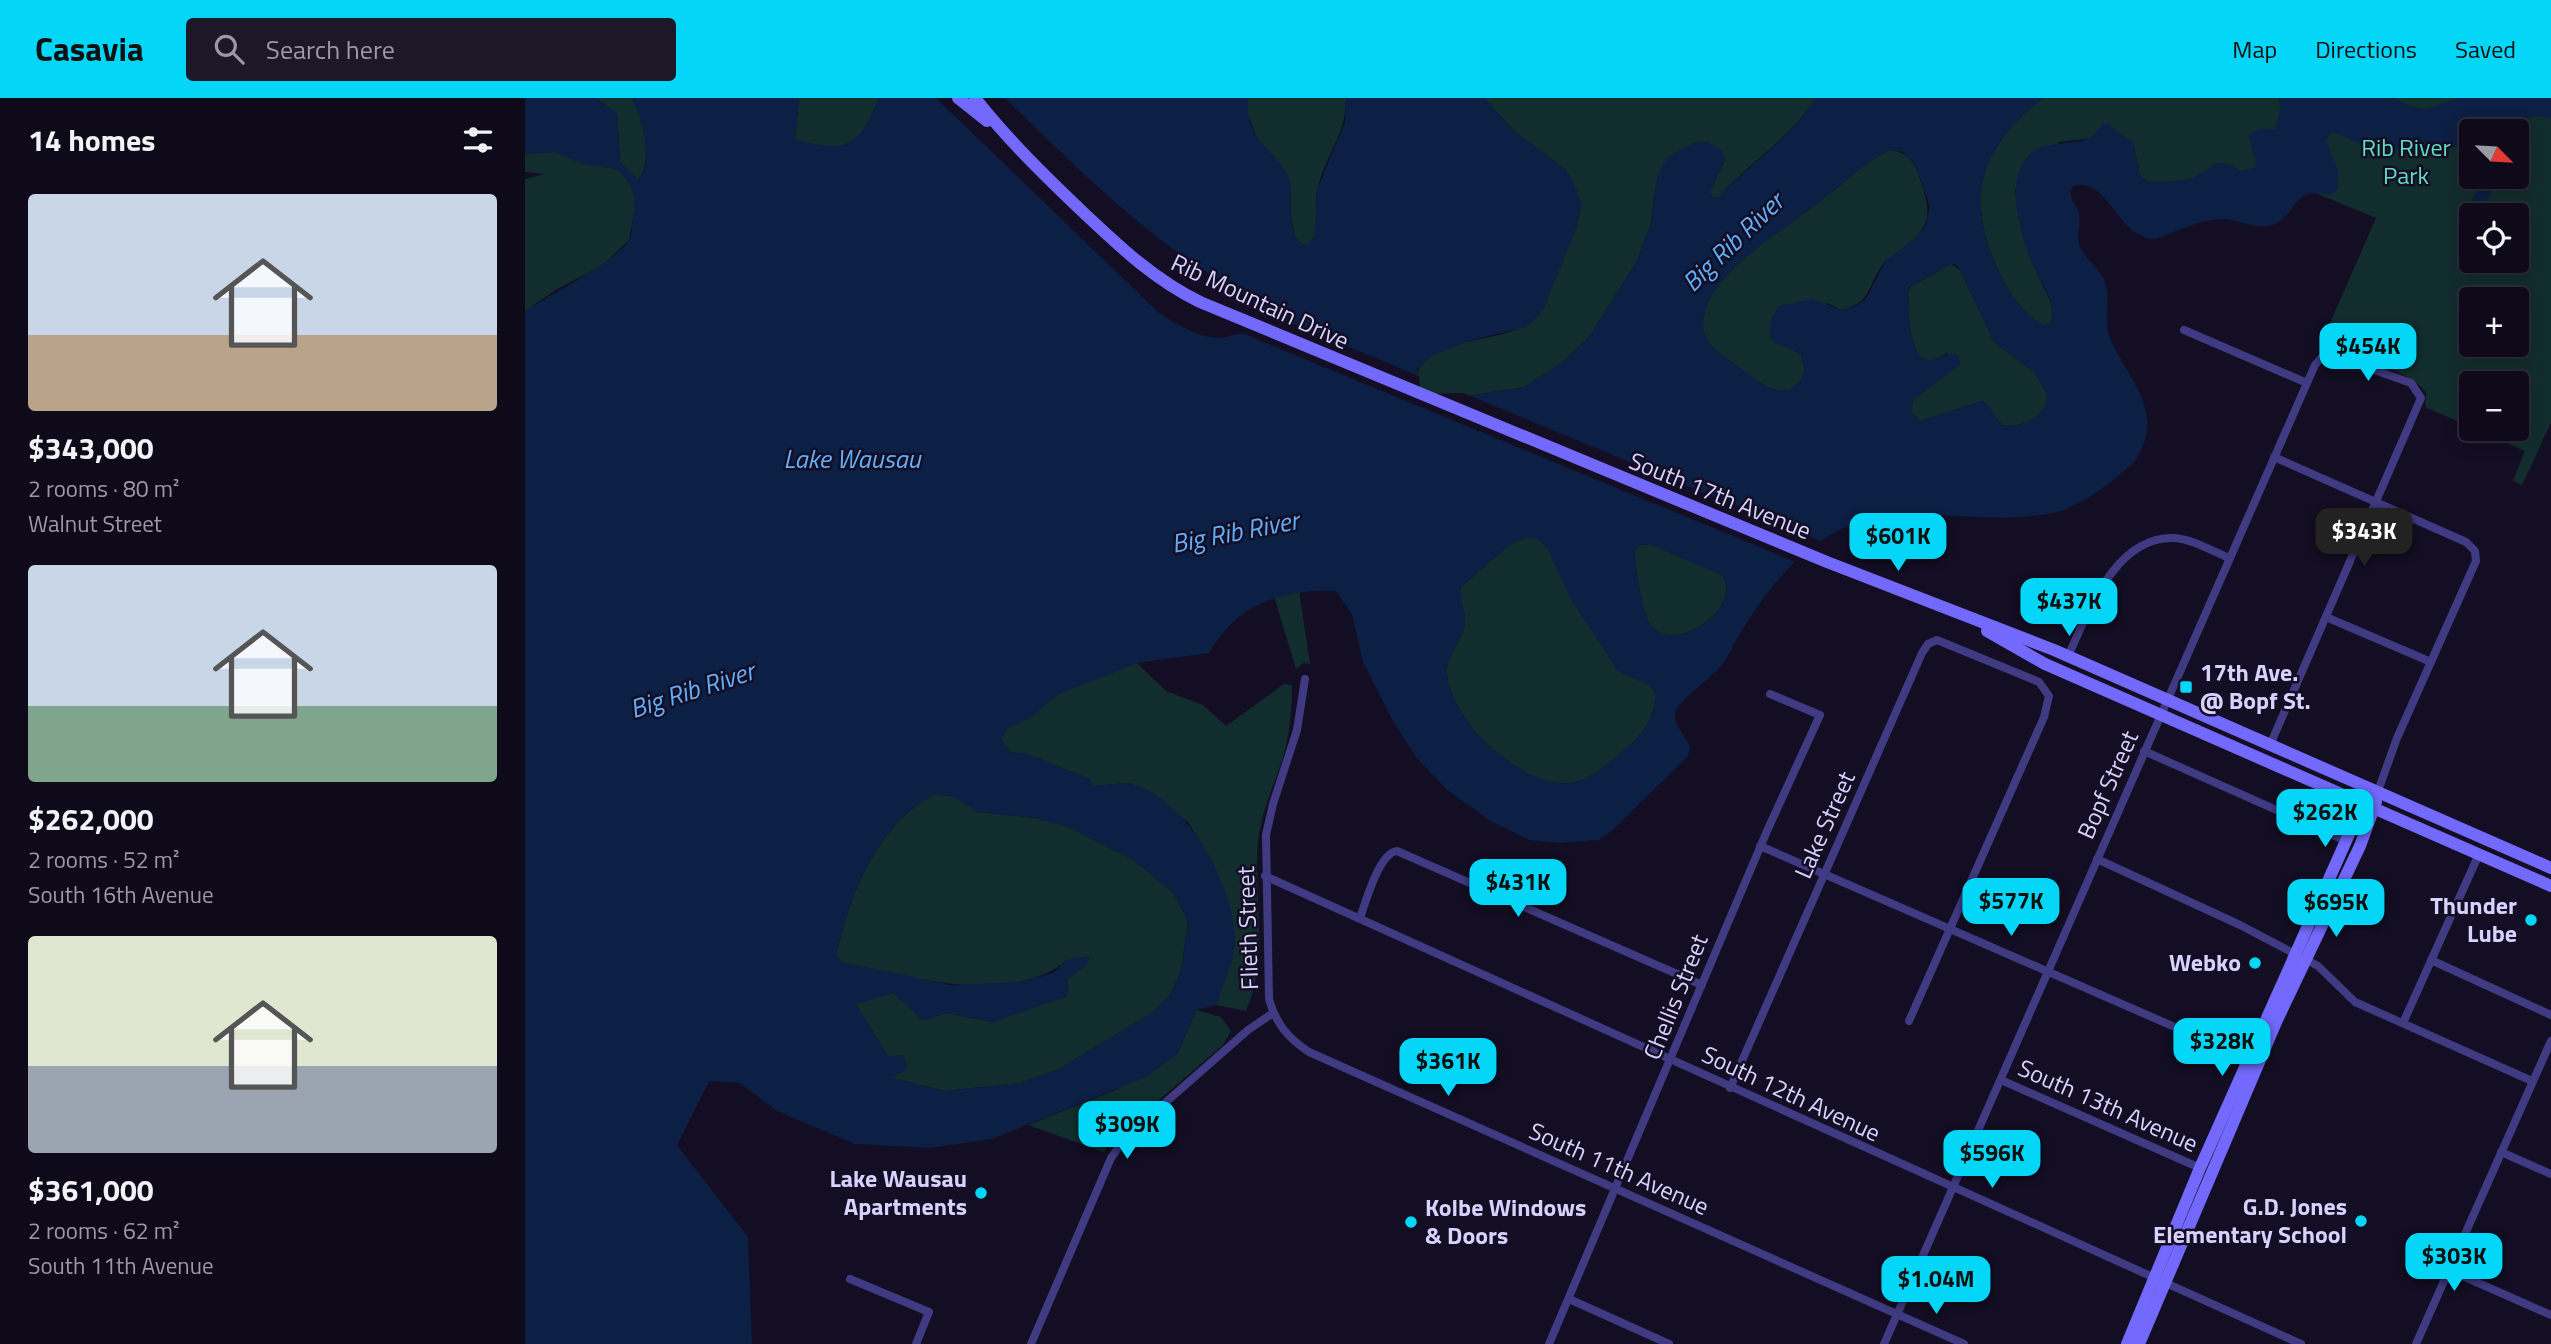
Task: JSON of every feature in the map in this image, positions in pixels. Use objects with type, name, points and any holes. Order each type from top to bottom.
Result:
[{"type":"main road","name":"Rib Mountain Drive","points":[[958,98],[998,129],[1139,265],[1188,297],[1469,416]]},
{"type":"main road","name":"Rib Mountain Drive","points":[[975,98],[998,129]]},
{"type":"main road","name":"South 17th Avenue","points":[[1469,416],[1956,614],[2068,656],[2551,868]]},
{"type":"main road","name":"South 17th Avenue","points":[[1956,614],[2045,664],[2551,886]]},
{"type":"main road","points":[[2139,1344],[2158,1280],[2200,1168],[2248,1059],[2302,958],[2378,791]]},
{"type":"main road","points":[[2127,1344],[2285,1003],[2346,841],[2370,806]]},
{"type":"street","points":[[2184,330],[2307,383]]},
{"type":"street","name":"Bopf Street","points":[[1884,1344],[2229,558],[2307,383],[2321,358],[2332,355],[2411,383],[2419,391],[2420,404],[2378,502]]},
{"type":"street","points":[[2274,457],[2466,542],[2475,551],[2476,561],[2378,791]]},
{"type":"street","points":[[2270,745],[2378,502]]},
{"type":"street","points":[[2068,656],[2105,579],[2134,553],[2162,539],[2173,538],[2229,558]]},
{"type":"street","points":[[2326,617],[2431,662]]},
{"type":"street","name":"Lake Street","points":[[1730,1088],[1926,646],[1935,640],[1943,641],[2044,685],[2048,702],[1950,929]]},
{"type":"street","name":"Flieth Street","points":[[1031,1344],[1111,1158],[1125,1138],[1248,1030],[1273,1013],[1267,986],[1265,876],[1269,819],[1297,730],[1305,679]]},
{"type":"street","name":"Chellis Street","points":[[1549,1344],[1672,1061],[1760,846],[1820,715],[1770,694]]},
{"type":"street","points":[[2144,751],[2346,841]]},
{"type":"street","points":[[1760,846],[2248,1059]]},
{"type":"street","points":[[1360,918],[1382,862],[1389,853],[1397,851],[1702,985]]},
{"type":"street","points":[[2403,1023],[2479,854]]},
{"type":"street","points":[[2097,859],[2240,925],[2302,958],[2326,973],[2350,999],[2532,1081]]},
{"type":"street","name":"South 12th Avenue","points":[[1265,876],[2301,1344]]},
{"type":"street","points":[[1909,1021],[1950,929]]},
{"type":"street","points":[[2431,960],[2551,1015]]},
{"type":"street","name":"South 11th Avenue","points":[[1273,1013],[1283,1031],[1309,1052],[1964,1344]]},
{"type":"street","points":[[2416,1344],[2551,1041]]},
{"type":"street","name":"South 13th Avenue","points":[[2001,1080],[2200,1168]]},
{"type":"street","points":[[2501,1152],[2551,1174]]},
{"type":"street","points":[[2449,1269],[2551,1315]]},
{"type":"street","points":[[850,1279],[929,1312],[916,1344]]},
{"type":"street","points":[[1569,1299],[1669,1344]]},
{"type":"green space","points":[[596,98],[632,98],[643,128],[646,150],[646,161],[638,180],[620,162],[617,113]]},
{"type":"green space","points":[[799,98],[879,98],[865,128],[857,137],[839,146],[827,146],[795,140]]},
{"type":"green space","points":[[1248,98],[1346,98],[1343,123],[1320,179],[1316,198],[1316,232],[1309,244],[1302,244],[1295,239],[1282,167],[1259,143],[1247,112]]},
{"type":"green space","points":[[1484,98],[1815,99],[1794,126],[1718,198],[1712,197],[1710,191],[1725,159],[1658,174],[1650,227],[1636,263],[1589,337],[1559,365],[1524,387],[1449,399],[1427,397],[1415,380],[1423,363],[1437,352],[1454,345],[1513,331],[1530,323],[1542,310],[1547,299],[1574,184],[1564,168],[1516,133]]},
{"type":"green space","name":"Rib River Park","points":[[2043,98],[2551,98],[2551,423],[2522,485],[2513,481],[2525,451],[2502,441],[2529,441],[2529,371],[2459,371],[2459,422],[2425,407],[2426,392],[2407,377],[2346,353],[2321,350],[2320,346],[2376,218],[2255,168],[2240,171],[2225,163],[2189,179],[2149,182],[2140,176],[2133,143],[2091,138],[2059,142],[2015,189],[2029,251],[2052,309],[2051,323],[2043,326],[2028,314],[2010,293],[2001,277],[1987,241],[1982,217],[1981,194],[1985,173],[2005,134]]},
{"type":"green space","points":[[1889,150],[1905,155],[1915,165],[1927,207],[1921,231],[1885,262],[1868,293],[1858,303],[1841,310],[1827,303],[1774,342],[1801,354],[1805,371],[1798,383],[1790,389],[1782,391],[1764,385],[1722,355],[1706,338],[1703,320],[1711,296],[1728,274],[1752,252],[1862,167]]},
{"type":"green space","points":[[554,152],[618,169],[633,186],[636,203],[629,240],[602,266],[557,289],[525,311],[525,179],[545,174],[525,172],[525,154]]},
{"type":"green space","points":[[1951,264],[1960,270],[1994,342],[2034,372],[2047,393],[2043,409],[2026,423],[2003,425],[1982,401],[1920,421],[1911,412],[1913,399],[1960,364],[1947,353],[1933,360],[1923,359],[1911,334],[1908,293],[1910,287]]},
{"type":"green space","points":[[1527,537],[1538,539],[1548,549],[1618,671],[1651,685],[1656,696],[1653,713],[1635,741],[1597,772],[1578,782],[1552,782],[1531,775],[1492,748],[1461,711],[1451,692],[1447,673],[1449,660],[1464,630],[1461,587],[1509,545]]},
{"type":"green space","points":[[1650,544],[1722,575],[1726,587],[1724,600],[1705,623],[1677,635],[1663,634],[1652,627],[1642,602],[1634,552],[1639,545]]},
{"type":"green space","points":[[1299,591],[1310,664],[1303,663],[1296,669],[1274,596]]},
{"type":"green space","points":[[1137,663],[1166,691],[1203,705],[1226,726],[1284,684],[1292,685],[1286,745],[1265,808],[1258,842],[1259,948],[1253,990],[1246,1011],[1216,1005],[1235,946],[1213,863],[1188,822],[1130,783],[1094,786],[1089,779],[1028,754],[1009,752],[1001,738],[1008,728],[1031,717],[1058,694]]},
{"type":"green space","points":[[936,794],[955,797],[978,812],[1036,818],[1069,827],[1132,859],[1173,892],[1188,921],[1181,971],[1170,995],[1152,1013],[1059,1069],[1021,1083],[945,1091],[892,1078],[888,1056],[855,1004],[893,992],[923,1020],[947,1013],[992,1022],[1067,996],[1068,978],[1086,965],[1068,959],[1045,974],[1018,982],[989,985],[927,980],[841,963],[836,957],[841,934],[869,864],[898,823],[916,806]]},
{"type":"green space","points":[[1196,1010],[1221,1017],[1231,1031],[1223,1045],[1109,1143],[1104,1152],[1028,1125],[1118,1089],[1178,1053]]},
{"type":"water","name":"Lake Wausau","points":[[525,98],[596,98],[617,113],[620,162],[638,180],[646,161],[646,151],[643,128],[632,98],[799,98],[795,140],[839,146],[849,143],[865,128],[879,98],[936,98],[1158,312],[1186,329],[1218,338],[1250,333],[1260,303],[1224,283],[1157,237],[1094,183],[1005,98],[1248,98],[1252,128],[1280,163],[1290,183],[1294,231],[1302,244],[1309,244],[1314,238],[1317,190],[1345,122],[1346,98],[1484,98],[1516,133],[1564,168],[1582,204],[1577,226],[1543,310],[1526,327],[1468,341],[1431,356],[1417,370],[1417,389],[1449,399],[1524,387],[1559,365],[1589,337],[1636,263],[1650,227],[1658,174],[1668,157],[1693,143],[1707,142],[1721,150],[1725,158],[1710,191],[1712,197],[1718,198],[1796,125],[1814,98],[2043,98],[2005,134],[1985,173],[1981,194],[1987,241],[2001,277],[2022,307],[2043,325],[2051,323],[2052,308],[2024,242],[2016,194],[2019,172],[2033,151],[2054,144],[2085,140],[2103,124],[2108,124],[2133,143],[2140,176],[2149,182],[2180,181],[2197,176],[2219,164],[2225,163],[2240,171],[2255,168],[2256,162],[2248,135],[2259,129],[2275,129],[2280,111],[2279,98],[2393,98],[2413,107],[2427,109],[2458,98],[2551,98],[2551,118],[2536,116],[2526,119],[2459,119],[2459,147],[2398,149],[2363,144],[2340,134],[2330,133],[2326,141],[2338,171],[2338,190],[2330,195],[2308,194],[2296,203],[2287,215],[2272,225],[2254,226],[2223,219],[2197,223],[2155,239],[2142,236],[2131,229],[2096,190],[2086,186],[2073,186],[2071,197],[2079,215],[2080,246],[2104,280],[2110,338],[2144,406],[2146,435],[2134,461],[2093,494],[2073,506],[2052,513],[1989,518],[1899,515],[1869,520],[1840,530],[1811,548],[1789,567],[1770,589],[1736,640],[1727,659],[1677,709],[1676,722],[1690,746],[1688,756],[1614,829],[1599,840],[1560,843],[1529,840],[1492,822],[1447,790],[1416,757],[1393,721],[1363,662],[1352,614],[1336,591],[1297,593],[1263,603],[1233,622],[1209,653],[1137,663],[1058,694],[1031,717],[1008,728],[1001,738],[1009,752],[1028,754],[1089,779],[1094,786],[1131,784],[1152,793],[1171,807],[1189,826],[1218,873],[1233,921],[1234,951],[1216,1005],[1196,1010],[1178,1053],[1146,1077],[992,1139],[930,1148],[855,1144],[777,1111],[740,1083],[709,1081],[677,1145],[748,1237],[752,1344],[525,1344],[525,311],[599,266],[624,246],[631,236],[634,202],[630,185],[618,169],[583,164],[554,152],[525,154]],"holes":[[[1889,150],[1903,152],[1915,164],[1930,207],[1925,227],[1904,248],[1887,259],[1865,300],[1853,307],[1841,310],[1813,299],[1779,306],[1771,319],[1770,337],[1774,342],[1801,354],[1805,371],[1798,383],[1790,389],[1782,391],[1764,385],[1722,355],[1706,338],[1703,320],[1711,296],[1728,274],[1752,252],[1862,167]],[[1955,264],[1960,270],[1994,342],[2034,372],[2047,393],[2043,409],[2026,423],[2003,425],[1982,401],[1920,421],[1911,412],[1913,399],[1960,365],[1958,355],[1924,359],[1918,353],[1911,334],[1909,287]],[[1527,537],[1538,539],[1548,549],[1569,596],[1618,671],[1651,686],[1656,696],[1653,714],[1640,735],[1597,772],[1578,782],[1552,782],[1531,775],[1511,763],[1475,730],[1451,692],[1447,666],[1465,623],[1461,587],[1509,545]],[[1650,544],[1722,575],[1726,587],[1724,600],[1705,623],[1677,635],[1663,634],[1652,627],[1645,613],[1634,552],[1639,545]],[[936,794],[955,797],[978,812],[1036,818],[1069,827],[1132,859],[1173,892],[1188,921],[1181,971],[1170,995],[1152,1013],[1059,1069],[1020,1083],[945,1091],[892,1078],[908,1069],[903,1055],[888,1056],[856,1004],[893,993],[923,1020],[947,1013],[992,1022],[1067,996],[1068,978],[1087,965],[1090,956],[1068,959],[1053,973],[1022,982],[951,985],[841,962],[836,956],[841,933],[869,863],[882,842],[916,806]]]},
{"type":"water","points":[[2478,189],[2493,189],[2486,202],[2471,203]]},
{"type":"pier","points":[[1255,308],[1419,376],[1420,387],[1428,394],[1463,393],[1825,543],[1798,563],[1232,329],[1248,330]]},
{"type":"place","name":"17th Ave. @ Bopf St.","points":[[2186,687]]},
{"type":"place","name":"Thunder Lube","points":[[2531,920]]},
{"type":"place","name":"Webko","points":[[2255,963]]},
{"type":"place","name":"Lake Wausau Apartments","points":[[981,1193]]},
{"type":"place","name":"G.D. Jones Elementary School","points":[[2361,1221]]},
{"type":"place","name":"Kolbe Windows & Doors","points":[[1411,1222]]},
{"type":"water label","name":"Big Rib River","points":[[1733,242]]},
{"type":"water label","name":"Big Rib River","points":[[1235,532]]},
{"type":"water label","name":"Big Rib River","points":[[692,690]]}]
